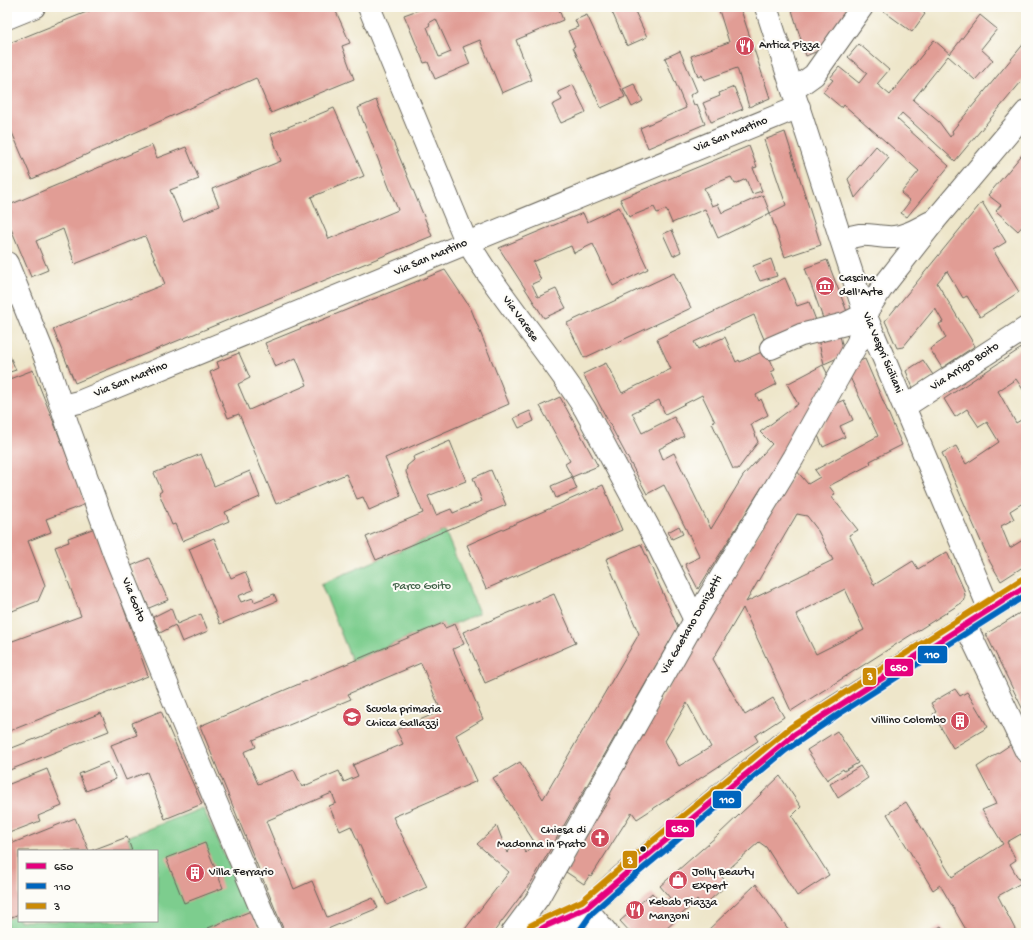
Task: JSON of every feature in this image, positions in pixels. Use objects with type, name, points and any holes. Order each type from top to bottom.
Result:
[{"type":"street","points":[[7,18],[34,7]]},
{"type":"street","name":"Via Varese","points":[[369,7],[454,213],[468,242],[480,263],[585,408],[656,541],[695,620]]},
{"type":"street","name":"Via Vespri Siciliani","points":[[766,7],[865,314],[989,608]]},
{"type":"street","points":[[796,98],[862,7]]},
{"type":"street","name":"Via San Martino","points":[[62,406],[79,402],[468,242],[796,98]]},
{"type":"street","points":[[771,348],[801,335],[845,324],[865,314],[882,288],[936,219],[1026,112]]},
{"type":"street","points":[[842,240],[859,235],[885,237],[902,236],[912,233],[936,219]]},
{"type":"street","name":"Via Goito","points":[[7,263],[47,362],[67,423],[117,560],[182,721],[271,933]]},
{"type":"street","name":"Via Gaetano Donizetti","points":[[512,933],[538,898],[695,620],[793,458],[858,342],[865,314]]},
{"type":"street","name":"Via Arrigo Boito","points":[[904,407],[1026,328]]},
{"type":"street","points":[[568,933],[586,908],[643,858],[790,737],[989,608],[1026,586]]},
{"type":"street","points":[[965,624],[1026,751]]},
{"type":"street","points":[[534,933],[586,908]]},
{"type":"street","points":[[586,908],[607,933]]},
{"type":"green space","name":"Parco Goito","points":[[445,531],[479,613],[445,628],[442,623],[352,661],[321,584]]},
{"type":"green space","points":[[203,808],[250,912],[196,933],[7,933],[7,919],[18,914],[18,922],[158,922],[158,850],[132,850],[127,837]]},
{"type":"building","points":[[99,7],[334,7],[350,43],[342,46],[354,79],[271,113],[256,78],[32,179],[7,121],[7,44]]},
{"type":"building","points":[[426,7],[558,7],[563,20],[516,40],[532,80],[502,93],[480,40],[463,47],[470,64],[435,79],[428,62],[424,63],[404,15]],"holes":[[[436,19],[451,52],[439,57],[427,27],[430,25],[429,23]]]},
{"type":"building","points":[[623,7],[633,7],[647,37],[627,46],[612,12]]},
{"type":"building","points":[[718,7],[740,7],[770,98],[749,107],[737,68],[704,80],[702,75],[698,77],[691,56],[729,42]]},
{"type":"building","points":[[791,7],[851,7],[820,50],[806,56]]},
{"type":"building","points":[[878,7],[917,7],[925,14],[912,32]]},
{"type":"building","points":[[587,15],[625,97],[601,108],[573,47],[575,46],[568,31],[578,27],[575,20]]},
{"type":"building","points":[[980,15],[997,29],[981,49],[993,60],[975,80],[948,56],[913,100],[939,122],[950,137],[953,133],[952,131],[1026,41],[1026,76],[955,161],[902,113],[897,119],[949,166],[907,217],[901,213],[910,201],[901,193],[919,171],[844,105],[842,108],[823,92],[833,80],[830,78],[839,67],[859,83],[867,73],[848,57],[859,44],[889,70],[877,84],[890,95],[934,40],[950,54]]},
{"type":"building","points":[[680,51],[697,91],[690,95],[694,105],[697,104],[705,124],[648,148],[640,128],[686,108],[665,58]]},
{"type":"building","points":[[634,84],[643,101],[632,107],[623,89]]},
{"type":"building","points":[[573,85],[586,112],[561,123],[552,105],[562,100],[558,92]]},
{"type":"building","points":[[734,87],[743,109],[711,122],[703,103],[720,96],[719,93]]},
{"type":"building","points":[[376,100],[432,236],[75,383],[53,329],[165,284],[145,236],[75,264],[63,229],[36,241],[48,270],[31,277],[7,219],[7,206],[152,145],[157,158],[186,147],[199,179],[170,190],[183,221],[219,206],[212,189],[281,161],[271,134],[334,108],[364,176],[311,197],[329,239],[398,210],[358,108]]},
{"type":"building","points":[[785,132],[821,245],[785,257],[770,213],[786,205],[764,140]]},
{"type":"building","points":[[749,146],[757,167],[753,168],[762,191],[752,194],[746,179],[735,184],[731,177],[704,188],[712,206],[718,204],[722,213],[763,195],[770,213],[718,238],[705,209],[672,223],[666,209],[657,213],[654,207],[629,217],[620,199]]},
{"type":"building","points":[[876,146],[889,158],[855,198],[848,179]]},
{"type":"building","points":[[1026,150],[1026,222],[1018,231],[996,211],[1001,205],[988,195]]},
{"type":"building","points":[[982,202],[1006,242],[993,250],[1019,292],[980,317],[967,296],[963,298],[947,271],[937,283],[975,346],[942,368],[930,349],[946,338],[939,324],[943,322],[935,308],[903,347],[897,348],[885,321]]},
{"type":"building","points":[[619,207],[648,269],[613,286],[593,244],[574,253],[571,246],[533,262],[541,280],[532,284],[538,297],[556,289],[566,308],[544,318],[499,248],[583,213],[587,222]]},
{"type":"building","points":[[672,230],[681,252],[673,256],[663,234]]},
{"type":"building","points":[[771,259],[777,276],[760,281],[753,266]]},
{"type":"building","points":[[827,260],[849,317],[825,324],[805,268]]},
{"type":"building","points":[[445,270],[471,309],[509,404],[385,458],[401,496],[369,510],[363,497],[357,499],[346,474],[276,504],[239,414],[228,418],[210,372],[219,368],[217,362],[239,353],[250,378],[238,384],[249,410],[307,385],[296,358],[275,367],[265,343]]},
{"type":"building","points":[[674,273],[691,308],[584,358],[567,323]]},
{"type":"building","points":[[785,278],[797,306],[809,302],[817,323],[766,344],[754,315],[694,342],[698,349],[725,337],[736,362],[739,360],[740,362],[766,350],[775,370],[771,372],[777,384],[756,395],[759,401],[761,399],[768,415],[751,424],[758,442],[738,469],[733,469],[712,423],[715,422],[702,395],[665,414],[659,400],[632,413],[642,433],[674,417],[684,436],[659,449],[663,459],[674,453],[711,529],[743,476],[772,444],[760,432],[798,404],[787,384],[823,365],[829,377],[764,488],[762,487],[698,589],[685,564],[700,557],[664,485],[647,494],[583,374],[606,363],[622,393],[671,369],[657,339]]},
{"type":"building","points":[[839,330],[844,355],[824,364],[817,335]]},
{"type":"building","points":[[1026,345],[1026,394],[1016,379],[998,391],[1016,423],[1026,417],[1026,501],[1010,511],[1014,519],[1001,526],[1010,548],[1026,538],[1026,565],[1001,581],[990,562],[942,453],[956,446],[966,464],[999,442],[987,422],[979,427],[967,409],[955,417],[944,399]]},
{"type":"building","points":[[7,350],[16,370],[7,373]]},
{"type":"building","points":[[865,359],[902,445],[870,461],[871,464],[829,486],[835,494],[831,496],[858,530],[849,535],[874,585],[913,561],[918,569],[947,552],[964,590],[965,596],[963,602],[791,711],[743,608],[713,659],[745,715],[773,698],[784,717],[755,736],[758,741],[637,819],[632,812],[591,877],[589,876],[584,884],[566,872],[570,865],[569,864],[610,798],[607,796],[696,639],[796,470],[808,484],[820,477],[815,470],[878,436],[847,371],[857,362]],"holes":[[[797,514],[807,516],[817,529],[833,560],[746,602]],[[845,589],[864,630],[816,654],[796,614]],[[687,703],[711,747],[679,766],[665,741]]]},
{"type":"building","points":[[923,360],[933,375],[913,388],[906,371]]},
{"type":"building","points":[[33,370],[86,504],[46,519],[51,532],[28,541],[45,585],[38,601],[7,613],[7,380]]},
{"type":"building","points":[[560,397],[598,466],[572,477],[565,464],[570,461],[540,406]]},
{"type":"building","points":[[844,400],[853,420],[840,426],[845,437],[823,447],[817,433],[832,405]]},
{"type":"building","points":[[530,411],[534,421],[519,428],[514,418]]},
{"type":"building","points":[[450,441],[466,481],[428,496],[436,515],[451,509],[453,513],[482,501],[473,478],[491,470],[506,505],[376,560],[366,537],[423,513],[406,472],[407,466],[414,460],[413,457]]},
{"type":"building","points":[[201,454],[214,486],[250,471],[260,497],[225,512],[229,521],[182,541],[175,524],[172,525],[159,493],[162,491],[154,473]]},
{"type":"building","points":[[572,477],[577,489],[556,498],[551,486]]},
{"type":"building","points":[[603,485],[622,530],[486,589],[467,545]]},
{"type":"building","points":[[679,526],[683,534],[672,539],[668,532]]},
{"type":"building","points":[[95,528],[148,676],[7,732],[7,643],[81,616],[55,547],[69,542],[68,538]]},
{"type":"building","points":[[214,538],[231,578],[245,572],[253,590],[238,596],[241,602],[253,598],[254,602],[274,594],[277,601],[220,624],[189,549]]},
{"type":"building","points":[[641,544],[678,627],[532,881],[493,933],[462,933],[509,872],[477,844],[497,826],[507,853],[517,842],[526,853],[535,843],[493,778],[520,762],[543,799],[639,634],[606,559]]},
{"type":"building","points":[[149,558],[168,600],[149,608],[131,566]]},
{"type":"building","points":[[554,594],[576,643],[485,683],[463,632]]},
{"type":"building","points":[[171,608],[177,624],[201,614],[208,631],[182,642],[175,625],[160,633],[153,617]]},
{"type":"building","points":[[1026,609],[1026,716],[986,634]]},
{"type":"building","points":[[443,623],[445,628],[455,624],[464,644],[453,649],[483,719],[456,735],[477,781],[393,817],[427,887],[387,905],[351,826],[340,831],[329,806],[336,803],[332,793],[266,821],[294,889],[312,881],[327,917],[373,898],[378,908],[318,933],[285,933],[200,726]],"holes":[[[421,663],[441,711],[396,730],[403,744],[353,765],[358,776],[344,782],[339,771],[302,787],[294,770],[258,784],[244,752],[256,747],[253,740],[351,699],[348,694]]]},
{"type":"building","name":"Villino Colombo","points":[[955,689],[960,696],[967,692],[988,727],[953,748],[933,714],[936,712],[931,703]]},
{"type":"building","points":[[161,711],[202,804],[165,819],[147,772],[126,780],[111,745],[137,735],[132,723]]},
{"type":"building","points":[[101,713],[109,731],[7,771],[7,750]]},
{"type":"building","points":[[837,731],[858,763],[844,771],[843,769],[827,780],[807,750]]},
{"type":"building","points":[[1013,743],[1026,768],[1026,843],[1021,834],[1007,842],[1016,860],[1010,864],[1021,883],[998,896],[1017,933],[968,933],[940,885],[933,890],[887,814],[906,802],[952,877],[1003,844],[982,810],[996,804],[977,767]]},
{"type":"building","points":[[108,762],[116,779],[86,791],[79,774]]},
{"type":"building","points":[[860,766],[868,778],[838,798],[830,784]]},
{"type":"building","points":[[47,769],[62,806],[38,816],[40,821],[9,833],[7,830],[7,785]]},
{"type":"building","points":[[780,776],[801,807],[792,816],[829,875],[797,896],[766,847],[759,842],[721,876],[728,884],[702,907],[697,900],[662,933],[631,933],[620,921],[652,893],[662,905],[670,898],[660,886],[718,835]]},
{"type":"building","points":[[75,818],[89,850],[18,850],[18,914],[7,919],[7,838],[10,836],[13,843]]},
{"type":"building","points":[[127,837],[132,850],[93,850]]},
{"type":"building","name":"Villa Ferrario","points":[[205,843],[223,888],[184,903],[166,858]]},
{"type":"building","points":[[756,884],[791,933],[705,933]]},
{"type":"building","points":[[251,911],[261,933],[211,933],[208,928]]},
{"type":"building","points":[[941,926],[946,933],[930,933]]},
{"type":"transit line","name":"3","points":[[530,926],[582,901],[791,727],[1022,579]]},
{"type":"transit line","name":"650","points":[[534,933],[586,908],[795,734],[1026,586]]},
{"type":"transit line","name":"110","points":[[578,933],[592,913],[628,881],[786,750],[839,714],[1026,595]]},
{"type":"place","name":"Antica Pizza","points":[[745,46]]},
{"type":"place","name":"Cascina dell'Arte","points":[[825,286]]},
{"type":"place","name":"Scuola primaria Chicca Gallazzi","points":[[352,717]]},
{"type":"place","name":"Villino Colombo","points":[[960,721]]},
{"type":"place","name":"Chiesa di Madonna in Prato","points":[[600,838]]},
{"type":"place","name":"Villa Ferrario","points":[[195,873]]},
{"type":"place","name":"Jolly Beauty Expert","points":[[678,880]]},
{"type":"place","name":"Kebab Piazza Manzoni","points":[[635,910]]}]
